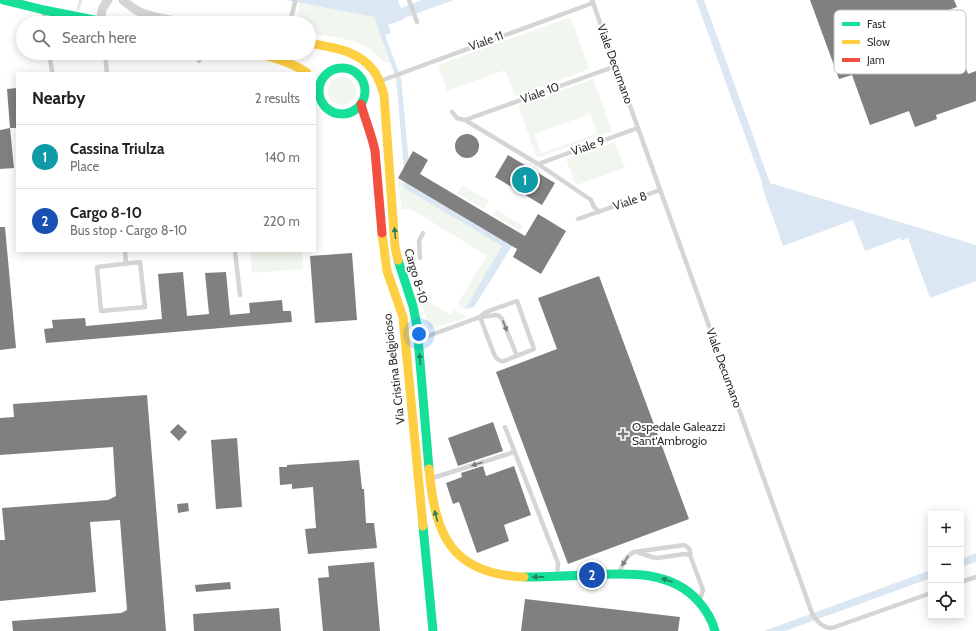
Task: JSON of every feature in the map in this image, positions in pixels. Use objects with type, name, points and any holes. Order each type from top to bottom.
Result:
[{"type":"street","points":[[3,0],[67,16]]},
{"type":"street","points":[[102,16],[102,8],[108,0]]},
{"type":"street","points":[[123,0],[131,7],[154,16]]},
{"type":"street","name":"Cargo 8-10","points":[[316,44],[352,52],[362,58],[371,66],[380,81],[384,95],[398,262],[417,327],[425,387],[429,436],[430,478],[435,512],[439,525],[446,539],[455,551],[472,565],[484,571],[497,574],[540,577],[619,573],[651,575],[673,582],[685,588],[699,601],[709,615],[715,631]]},
{"type":"street","points":[[282,60],[303,70],[330,72]]},
{"type":"street","points":[[320,94],[322,81],[330,72],[345,68],[352,70],[359,75],[363,81],[365,89],[364,97],[357,109],[344,114]]},
{"type":"street","points":[[316,84],[322,100],[326,106],[338,113],[360,120],[368,128]]},
{"type":"street","name":"Via Cristina Belgioioso","points":[[361,104],[375,151],[383,246],[387,271],[403,317],[433,631]]},
{"type":"lane","points":[[292,16],[295,2],[294,0]]},
{"type":"lane","points":[[409,0],[416,22]]},
{"type":"lane","name":"Viale Decumano","points":[[593,1],[812,613],[816,620],[824,627],[832,628],[928,594]]},
{"type":"lane","name":"Viale 11","points":[[380,81],[593,1]]},
{"type":"lane","points":[[44,10],[45,16]]},
{"type":"lane","points":[[50,60],[52,71]]},
{"type":"lane","points":[[106,60],[107,72]]},
{"type":"lane","name":"Viale 10","points":[[465,120],[616,66]]},
{"type":"lane","points":[[452,112],[457,118],[465,120],[538,164],[591,200],[594,207],[599,212]]},
{"type":"lane","name":"Viale 9","points":[[538,164],[638,128]]},
{"type":"lane","name":"Viale 8","points":[[578,219],[660,190]]},
{"type":"lane","points":[[420,258],[419,241],[423,233]]},
{"type":"lane","points":[[124,252],[126,264]]},
{"type":"lane","points":[[235,252],[240,295]]},
{"type":"lane","points":[[140,262],[145,307],[101,311],[97,267],[126,264],[140,262]]},
{"type":"lane","points":[[517,302],[534,349],[502,361],[496,358],[480,317],[486,312],[517,302]]},
{"type":"lane","points":[[418,339],[480,317],[496,315],[502,319],[516,356]]},
{"type":"lane","points":[[505,427],[558,563],[558,576]]},
{"type":"lane","points":[[430,478],[514,452]]},
{"type":"lane","points":[[619,573],[625,560],[634,552],[684,545],[688,547],[691,552],[690,555],[703,590],[699,601]]},
{"type":"lane","points":[[634,552],[652,558],[685,554],[690,555]]},
{"type":"lane","points":[[964,581],[976,577]]},
{"type":"shaded area","points":[[285,0],[398,0],[401,8],[422,0],[454,0],[388,25],[391,33],[385,35],[401,78],[411,185],[512,246],[474,307],[465,309],[502,246],[403,187],[405,182],[396,78],[374,17]]},
{"type":"shaded area","points":[[696,0],[704,0],[770,183],[976,245],[976,281],[930,298],[908,238],[901,241],[900,238],[865,251],[853,220],[783,246],[762,186],[763,185]]},
{"type":"shaded area","points":[[300,3],[374,17],[391,63],[386,63],[370,49],[354,41],[316,34],[316,16],[298,16]]},
{"type":"shaded area","points":[[571,17],[589,69],[515,96],[505,70],[447,91],[438,65]]},
{"type":"shaded area","points":[[342,77],[352,81],[356,91],[352,101],[342,105],[332,101],[328,91],[332,81]]},
{"type":"shaded area","points":[[593,79],[612,131],[537,158],[518,106]],"holes":[[[590,114],[597,134],[541,153],[534,134]]]},
{"type":"shaded area","points":[[615,142],[625,168],[576,185],[566,159]]},
{"type":"shaded area","points":[[397,178],[405,182],[404,187],[502,246],[465,309],[458,303],[487,256],[411,209],[402,209]]},
{"type":"shaded area","points":[[462,185],[489,201],[484,209],[457,193]]},
{"type":"shaded area","points":[[496,210],[523,226],[520,231],[493,215]]},
{"type":"shaded area","points":[[250,252],[302,252],[303,269],[252,273]]},
{"type":"shaded area","points":[[414,262],[425,291],[431,296],[429,302],[450,315],[454,310],[467,317],[434,328],[429,328],[409,264]]},
{"type":"shaded area","points":[[976,553],[976,562],[964,566],[964,558]]},
{"type":"shaded area","points":[[928,571],[928,579],[785,631],[764,631]]},
{"type":"building","points":[[810,0],[954,0],[957,7],[949,10],[834,10],[834,65]]},
{"type":"building","points":[[966,68],[968,74],[976,71],[976,101],[936,115],[937,119],[915,127],[909,111],[870,125],[852,75],[839,79],[837,74],[966,74]]},
{"type":"building","points":[[16,88],[16,128],[10,128],[7,89]]},
{"type":"building","points":[[10,128],[14,168],[0,169],[0,130]]},
{"type":"building","points":[[467,134],[475,138],[479,146],[475,154],[467,158],[459,154],[455,146],[459,138]]},
{"type":"building","points":[[413,151],[428,160],[420,174],[525,236],[538,214],[566,231],[541,274],[513,257],[517,249],[398,178]]},
{"type":"building","points":[[508,155],[555,183],[542,205],[495,177]]},
{"type":"building","points":[[0,227],[5,227],[16,348],[0,350]]},
{"type":"building","points":[[352,253],[357,320],[315,323],[310,256]]},
{"type":"building","points":[[183,272],[187,316],[209,314],[205,273],[226,272],[230,315],[250,313],[249,303],[282,300],[283,311],[291,311],[292,322],[46,343],[44,329],[53,328],[52,320],[85,318],[86,326],[162,319],[158,274]]},
{"type":"building","points":[[599,276],[689,519],[568,564],[496,372],[557,349],[538,298]]},
{"type":"building","points":[[147,395],[166,631],[13,631],[12,621],[121,613],[127,610],[120,520],[90,522],[96,592],[0,601],[0,540],[5,540],[2,508],[108,500],[116,496],[113,447],[0,455],[0,418],[14,417],[13,404]]},
{"type":"building","points":[[493,422],[503,451],[458,466],[448,438]]},
{"type":"building","points":[[178,424],[187,432],[179,441],[170,432]]},
{"type":"building","points":[[237,438],[242,507],[216,509],[211,440]]},
{"type":"building","points":[[359,460],[362,489],[364,489],[366,523],[374,523],[377,548],[308,554],[305,529],[316,528],[313,487],[292,489],[292,484],[280,485],[279,467],[287,467],[287,465]]},
{"type":"building","points":[[483,466],[486,476],[514,466],[531,515],[504,525],[509,541],[477,553],[459,502],[453,504],[446,483],[462,477],[461,473]]},
{"type":"building","points":[[188,503],[189,511],[178,513],[177,504]]},
{"type":"building","points":[[374,562],[380,631],[323,631],[318,578],[329,577],[328,566]]},
{"type":"building","points":[[230,582],[231,589],[196,592],[195,585]]},
{"type":"building","points":[[525,599],[680,617],[678,631],[521,631]]},
{"type":"building","points":[[279,608],[281,631],[194,631],[193,614]]},
{"type":"waterway","points":[[78,9],[81,0]]},
{"type":"traffic: fast","points":[[3,0],[74,16]]},
{"type":"traffic: fast","points":[[342,68],[355,72],[361,78],[365,91],[361,104],[355,110],[342,114],[329,110],[323,104],[319,91],[323,78],[329,72],[342,68]]},
{"type":"traffic: fast","points":[[398,260],[413,306],[417,326],[429,469]]},
{"type":"traffic: fast","points":[[423,526],[433,631]]},
{"type":"traffic: fast","points":[[524,577],[631,574],[661,578],[688,591],[699,602],[709,616],[715,631]]},
{"type":"traffic: slow","points":[[316,44],[344,50],[360,58],[373,70],[380,82],[384,95],[395,247],[398,260]]},
{"type":"traffic: slow","points":[[282,60],[305,72]]},
{"type":"traffic: slow","points":[[382,233],[387,271],[403,317],[423,526]]},
{"type":"traffic: slow","points":[[429,469],[436,513],[442,531],[451,547],[463,559],[479,568],[499,574],[524,577]]},
{"type":"traffic: jam","points":[[361,104],[375,151],[382,233]]},
{"type":"place","name":"Cassina Triulza","points":[[525,180]]},
{"type":"place","name":"Ospedale Galeazzi Sant'Ambrogio","points":[[623,434]]},
{"type":"place","name":"Cargo 8-10","points":[[592,575]]}]
